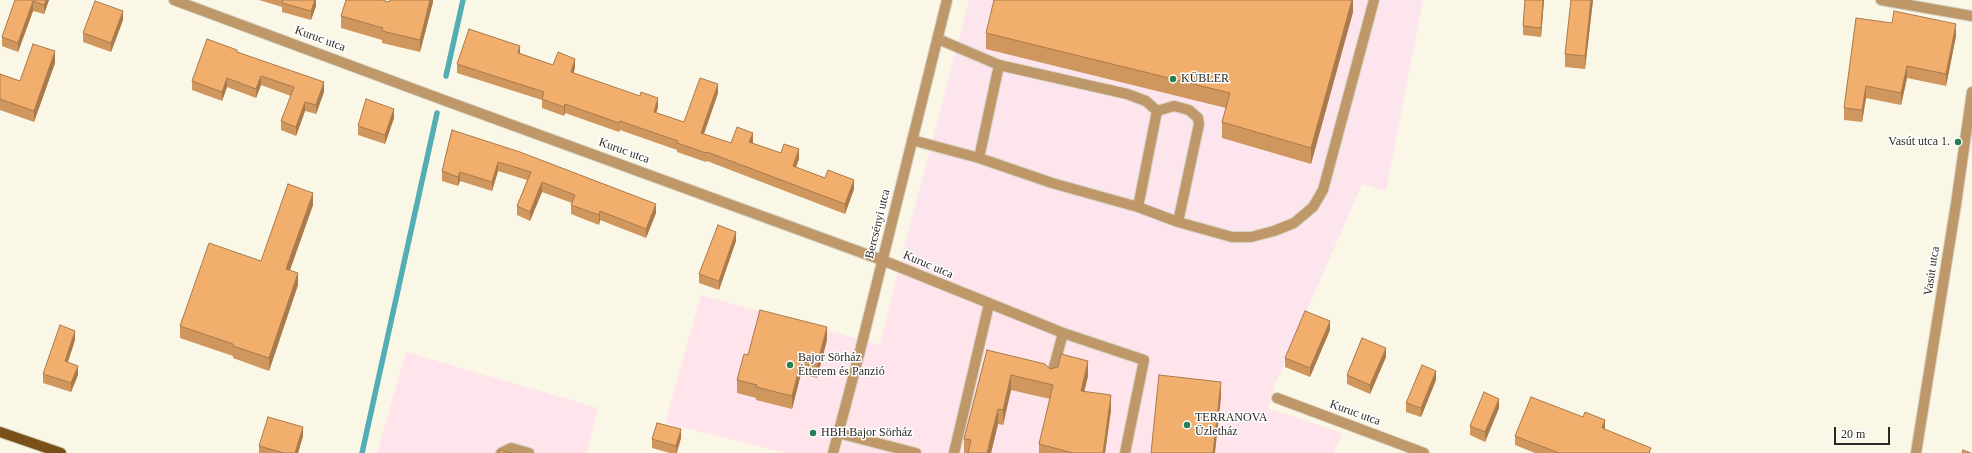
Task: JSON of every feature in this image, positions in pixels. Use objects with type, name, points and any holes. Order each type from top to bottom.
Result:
[{"type":"main road","points":[[0,432],[61,453]]},
{"type":"street","name":"Kuruc utca","points":[[174,0],[882,260],[1063,333],[1144,360],[1125,453]]},
{"type":"street","name":"Bercsényi utca","points":[[833,453],[947,0]]},
{"type":"street","points":[[912,140],[979,158],[1052,183],[1138,207],[1178,222],[1232,237],[1251,237],[1274,231],[1294,223],[1313,207],[1323,190],[1374,0]]},
{"type":"street","points":[[1881,0],[1972,16]]},
{"type":"street","points":[[938,39],[999,65],[1127,94],[1146,101],[1157,111]]},
{"type":"street","points":[[979,158],[999,65]]},
{"type":"street","name":"Vasút utca","points":[[1916,453],[1956,204],[1972,92]]},
{"type":"street","points":[[1157,111],[1174,106],[1189,110],[1198,118],[1199,124],[1178,222]]},
{"type":"street","points":[[1138,207],[1157,111]]},
{"type":"street","points":[[954,453],[989,304]]},
{"type":"street","points":[[1051,378],[1063,333]]},
{"type":"street","name":"Kuruc utca","points":[[1277,398],[1424,453]]},
{"type":"street","points":[[838,433],[916,453]]},
{"type":"street","points":[[501,453],[511,448],[529,453]]},
{"type":"shaded area","points":[[969,0],[1423,0],[1386,191],[1362,184],[1275,384],[902,256]]},
{"type":"shaded area","points":[[902,256],[1275,384],[1268,408],[1342,433],[1334,453],[786,453],[665,423],[701,295],[880,345]]},
{"type":"shaded area","points":[[406,352],[598,408],[587,453],[377,453]]},
{"type":"building","points":[[15,0],[46,0],[44,5],[33,1],[18,43],[2,37]]},
{"type":"building","points":[[283,0],[315,0],[311,11],[282,3]]},
{"type":"building","points":[[346,0],[382,0],[389,2],[390,0],[430,0],[420,40],[382,31],[383,28],[341,16]]},
{"type":"building","points":[[994,0],[1352,0],[1311,148],[1222,122],[1230,93],[986,33]]},
{"type":"building","points":[[1525,0],[1543,0],[1541,28],[1523,26]]},
{"type":"building","points":[[1571,0],[1591,0],[1585,56],[1565,54]]},
{"type":"building","points":[[95,1],[123,11],[111,43],[83,33]]},
{"type":"building","points":[[1894,11],[1956,24],[1946,74],[1907,66],[1901,93],[1866,86],[1862,110],[1844,108],[1856,18],[1892,23]]},
{"type":"building","points":[[469,29],[520,46],[518,53],[553,65],[558,52],[575,59],[571,72],[640,96],[641,92],[658,98],[654,112],[684,122],[700,78],[718,84],[701,133],[731,143],[737,127],[753,133],[749,142],[781,153],[784,144],[799,149],[793,166],[825,178],[828,170],[854,180],[845,204],[707,152],[706,153],[677,143],[678,141],[620,121],[619,123],[565,104],[564,107],[542,99],[544,92],[457,64]]},
{"type":"building","points":[[207,39],[237,50],[237,52],[324,82],[316,105],[305,102],[296,127],[281,121],[294,87],[261,76],[256,89],[227,78],[222,92],[192,81]]},
{"type":"building","points":[[33,44],[55,51],[34,111],[0,99],[0,74],[20,81]]},
{"type":"building","points":[[366,99],[394,109],[385,135],[358,126]]},
{"type":"building","points":[[452,130],[520,152],[656,204],[646,229],[600,211],[599,215],[571,205],[575,195],[542,182],[530,212],[517,206],[531,172],[498,162],[492,182],[460,172],[458,177],[442,171]]},
{"type":"building","points":[[288,184],[313,193],[286,269],[298,273],[269,358],[180,326],[209,243],[261,261]]},
{"type":"building","points":[[718,225],[736,232],[719,281],[699,274]]},
{"type":"building","name":"Bajor Sörház Étterem és Panzió","points":[[760,310],[827,327],[817,365],[801,361],[792,396],[756,387],[757,385],[737,380],[744,354],[748,355]]},
{"type":"building","points":[[1305,311],[1330,321],[1310,368],[1285,358]]},
{"type":"building","points":[[60,325],[75,331],[65,361],[78,366],[71,383],[43,374]]},
{"type":"building","points":[[1362,338],[1386,348],[1370,385],[1347,375]]},
{"type":"building","points":[[987,350],[1045,364],[1050,369],[1058,367],[1061,354],[1088,361],[1081,391],[1111,395],[1103,453],[1073,453],[1039,444],[1053,385],[1011,375],[1003,410],[998,409],[987,453],[968,453],[971,440],[964,439]]},
{"type":"building","points":[[1422,365],[1436,371],[1421,408],[1406,403]]},
{"type":"building","name":"TERRANOVA Üzletház","points":[[1159,375],[1221,382],[1213,453],[1151,453]]},
{"type":"building","points":[[1484,392],[1499,399],[1485,432],[1470,426]]},
{"type":"building","points":[[1531,397],[1583,417],[1585,412],[1605,420],[1602,428],[1651,448],[1649,453],[1559,453],[1515,436]]},
{"type":"building","points":[[268,417],[303,427],[295,453],[284,453],[259,446]]},
{"type":"building","points":[[657,423],[681,429],[676,446],[652,439]]},
{"type":"building","points":[[500,450],[512,453],[499,453]]},
{"type":"building","points":[[1963,450],[1971,453],[1962,453]]},
{"type":"waterway","points":[[446,76],[463,0]]},
{"type":"waterway","points":[[362,453],[437,113]]},
{"type":"place","name":"KÜBLER","points":[[1173,79]]},
{"type":"place","name":"Vasút utca 1.","points":[[1958,142]]},
{"type":"place","name":"Bajor Sörház Étterem és Panzió","points":[[790,365]]},
{"type":"place","name":"TERRANOVA Üzletház","points":[[1187,425]]},
{"type":"place","name":"HBH Bajor Sörház","points":[[813,433]]}]
